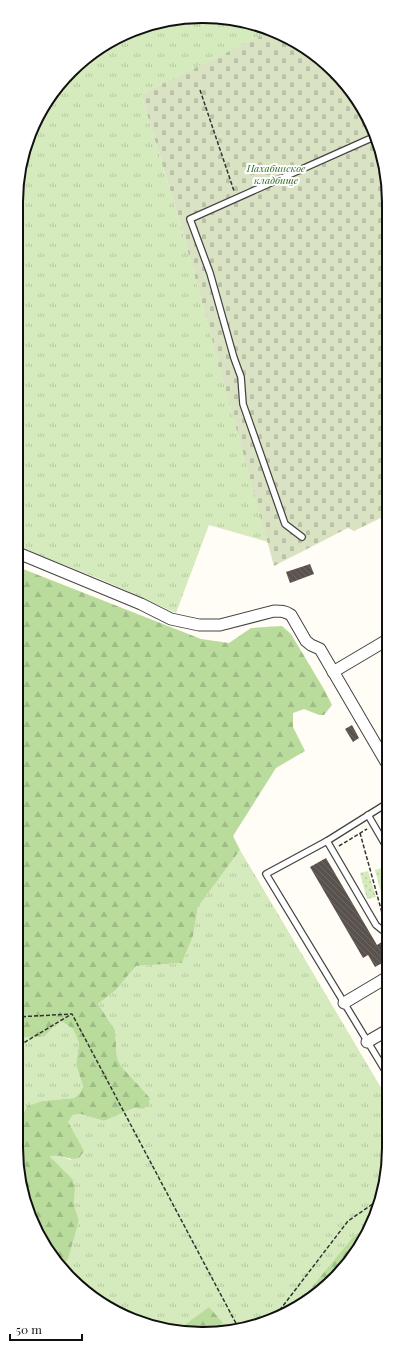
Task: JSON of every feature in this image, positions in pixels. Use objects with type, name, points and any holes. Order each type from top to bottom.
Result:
[{"type":"street","points":[[23,555],[141,604],[171,619],[199,626],[220,625],[274,611],[287,612],[291,615],[306,641],[320,649],[382,755]]},
{"type":"street","points":[[333,672],[382,642]]},
{"type":"street","points":[[344,1003],[382,980]]},
{"type":"street","points":[[368,1042],[382,1033]]},
{"type":"lane","points":[[302,537],[285,524],[243,404],[241,377],[234,358],[210,273],[190,219],[370,139]]},
{"type":"lane","points":[[382,806],[326,841],[266,874],[382,1065]]},
{"type":"lane","points":[[368,815],[382,839]]},
{"type":"lane","points":[[326,841],[376,925],[382,930]]},
{"type":"path","points":[[200,90],[237,198]]},
{"type":"path","points":[[332,850],[374,825]]},
{"type":"path","points":[[360,833],[382,913]]},
{"type":"path","points":[[23,1017],[72,1014]]},
{"type":"path","points":[[23,1044],[72,1014]]},
{"type":"path","points":[[72,1014],[236,1324]]},
{"type":"path","points":[[281,1308],[348,1221],[372,1204]]},
{"type":"green space","points":[[191,23],[214,23],[238,26],[265,35],[141,94],[182,230],[268,542],[209,525],[176,613],[100,579],[23,549],[23,191],[26,167],[37,134],[53,103],[60,93],[84,68],[103,53],[134,37],[167,26]]},
{"type":"green space","name":"Нахабинское кладбище","points":[[264,34],[302,53],[312,60],[337,84],[345,93],[358,113],[376,156],[382,191],[382,517],[354,531],[348,528],[274,566],[182,230],[141,94]]},
{"type":"green space","points":[[23,569],[201,639],[229,643],[251,628],[282,626],[291,634],[332,705],[324,715],[319,715],[304,709],[293,713],[293,727],[305,751],[276,768],[233,836],[240,850],[198,907],[193,936],[182,963],[136,966],[116,990],[98,1004],[115,1030],[117,1058],[121,1066],[150,1098],[148,1106],[142,1109],[134,1108],[104,1121],[81,1114],[73,1115],[68,1122],[84,1151],[79,1158],[75,1159],[58,1156],[50,1157],[73,1180],[75,1189],[74,1205],[79,1220],[68,1259],[65,1262],[47,1237],[29,1194],[23,1159],[23,1115],[27,1106],[42,1101],[74,1098],[80,1093],[83,1086],[76,1065],[79,1043],[73,1029],[60,1020],[45,1036],[23,1038]]},
{"type":"green space","points":[[240,850],[382,1089],[382,1159],[376,1194],[361,1231],[352,1238],[306,1294],[282,1308],[249,1321],[220,1326],[223,1323],[191,1327],[156,1321],[113,1303],[93,1290],[64,1261],[79,1220],[74,1205],[75,1189],[50,1157],[57,1155],[71,1160],[68,1122],[73,1115],[81,1114],[104,1121],[134,1108],[142,1109],[150,1098],[121,1066],[117,1058],[115,1030],[98,1004],[116,990],[136,966],[182,963],[193,936],[198,907]]},
{"type":"green space","points":[[382,868],[382,896],[375,870]]},
{"type":"green space","points":[[368,871],[376,897],[367,899],[360,873]]},
{"type":"green space","points":[[60,1020],[73,1029],[79,1043],[76,1065],[83,1086],[80,1093],[74,1098],[42,1101],[27,1106],[23,1114],[23,1038],[45,1036]]},
{"type":"green space","points":[[361,1231],[345,1257],[321,1282],[306,1294],[352,1238]]},
{"type":"green space","points":[[209,1307],[223,1323],[220,1326],[214,1327],[184,1326]]},
{"type":"building","points":[[310,564],[314,574],[290,583],[286,572]]},
{"type":"building","points":[[352,725],[359,738],[353,742],[345,729]]},
{"type":"building","points":[[326,858],[377,945],[382,942],[382,963],[375,967],[368,955],[363,958],[310,867]]}]
